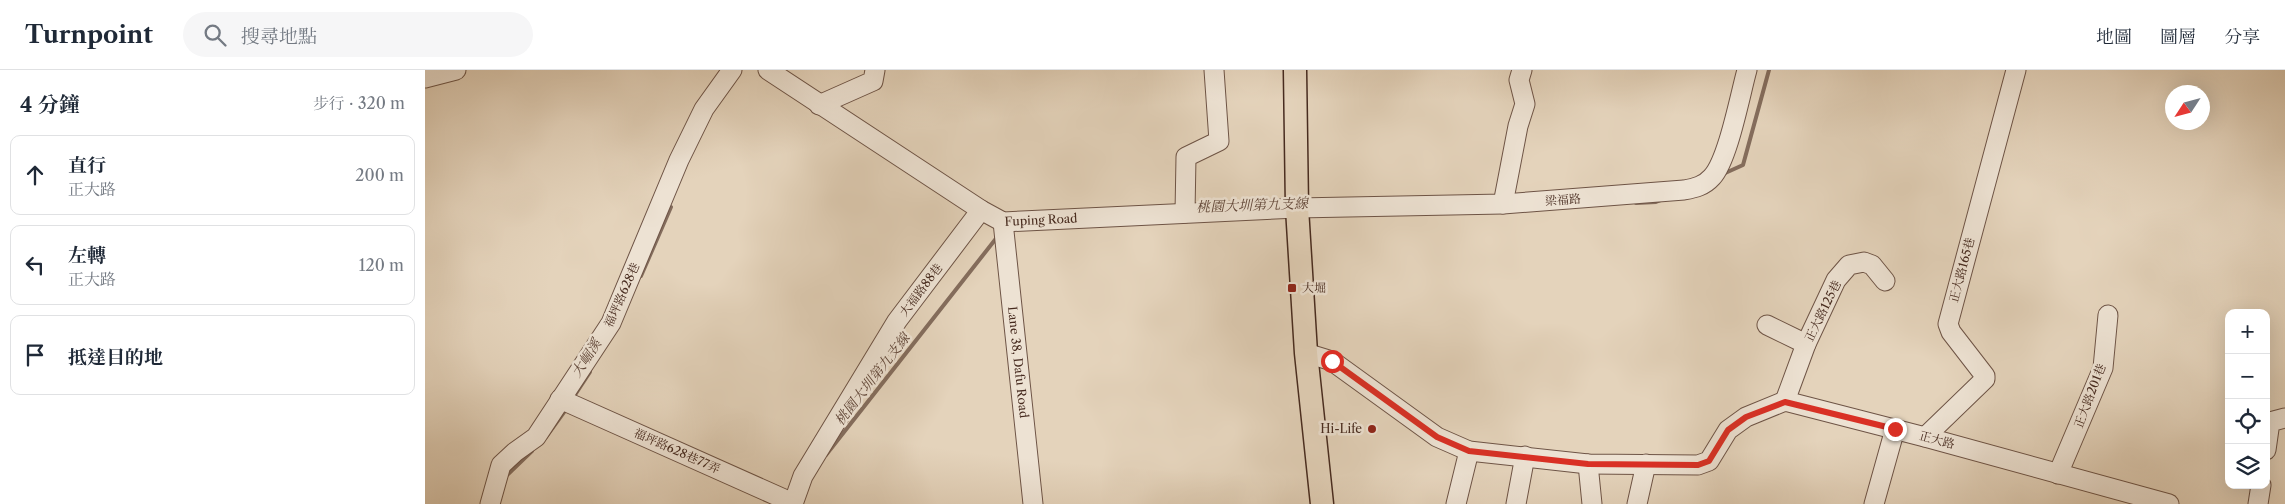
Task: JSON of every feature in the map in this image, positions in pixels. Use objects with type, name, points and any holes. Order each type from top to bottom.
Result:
[{"type":"main road","points":[[1295,70],[1297,212],[1306,353],[1322,504]]},
{"type":"street","points":[[425,78],[457,70]]},
{"type":"street","name":"福坪路628巷","points":[[491,504],[501,465],[536,437],[611,323],[679,160],[704,109],[732,70]]},
{"type":"street","name":"Fuping Road","points":[[768,70],[981,210],[1003,222],[1185,213],[1297,212]]},
{"type":"street","points":[[819,105],[873,80],[875,70]]},
{"type":"street","points":[[1185,213],[1186,157],[1219,141],[1214,70]]},
{"type":"street","points":[[1503,204],[1518,126],[1525,104],[1519,80],[1522,70]]},
{"type":"street","name":"梁福路","points":[[1297,212],[1503,204],[1684,190],[1700,187],[1713,176],[1723,158],[1747,70]]},
{"type":"street","name":"正大路165巷","points":[[1925,437],[1985,380],[1985,376],[1951,332],[1948,324],[2016,70]]},
{"type":"street","name":"大福路88巷","points":[[793,504],[803,476],[897,321],[981,210]]},
{"type":"street","name":"Lane 38, Dafu Road","points":[[1003,222],[1033,504]]},
{"type":"street","name":"正大路125巷","points":[[1785,402],[1806,344],[1836,280],[1849,266],[1864,262],[1872,264],[1885,281]]},
{"type":"street","name":"正大路201巷","points":[[2058,474],[2103,368],[2108,315]]},
{"type":"street","points":[[1767,325],[1806,344]]},
{"type":"street","points":[[1306,353],[1332,361],[1437,437],[1469,451],[1588,464],[1698,465],[1709,461],[1728,430],[1746,417],[1785,402]]},
{"type":"street","name":"福坪路628巷77弄","points":[[561,399],[793,504]]},
{"type":"street","name":"正大路","points":[[1785,402],[1895,429],[2169,504]]},
{"type":"street","points":[[2267,444],[2270,422],[2285,418]]},
{"type":"street","points":[[1874,504],[1895,429]]},
{"type":"street","points":[[1456,504],[1469,451]]},
{"type":"street","points":[[1516,504],[1525,456]]},
{"type":"street","points":[[1588,464],[1592,504]]},
{"type":"street","points":[[1637,504],[1646,464]]},
{"type":"street","points":[[2258,504],[2260,489]]},
{"type":"waterway","name":"桃園大圳第九支線","points":[[1723,174],[1743,165],[1769,70]]},
{"type":"waterway","name":"桃園大圳第九支線","points":[[1636,203],[1661,200]]},
{"type":"waterway","name":"大崛溪","points":[[641,276],[671,207]]},
{"type":"waterway","name":"桃園大圳第九支線","points":[[826,455],[998,236]]},
{"type":"waterway","name":"大崛溪","points":[[573,398],[590,372]]},
{"type":"waterway","name":"大崛溪","points":[[546,437],[567,408]]},
{"type":"waterway","name":"大崛溪","points":[[505,477],[532,451]]},
{"type":"place","name":"大堀","points":[[1292,288]]},
{"type":"place","name":"Hi-Life","points":[[1372,429]]},
{"type":"route","points":[[1332,361],[1437,437],[1469,451],[1588,464],[1698,465],[1709,461],[1728,430],[1746,417],[1785,402],[1895,429]]}]
